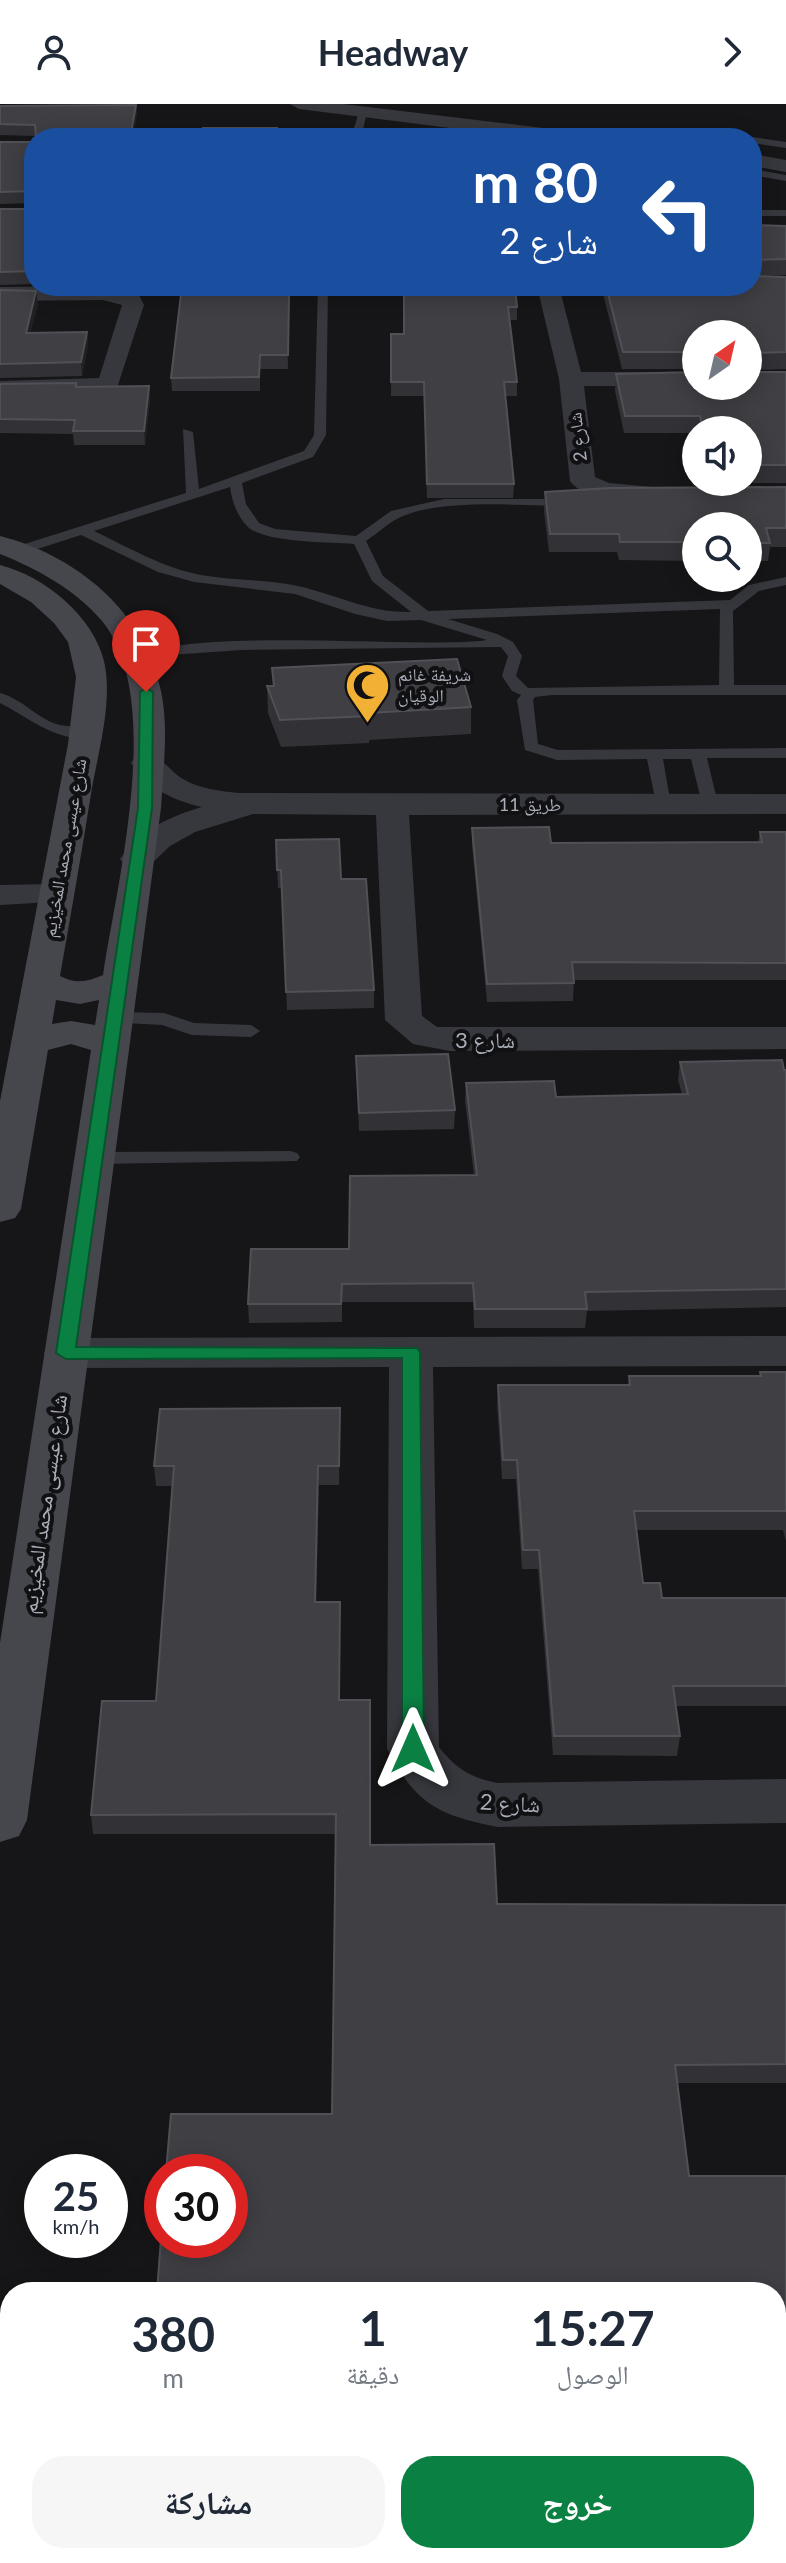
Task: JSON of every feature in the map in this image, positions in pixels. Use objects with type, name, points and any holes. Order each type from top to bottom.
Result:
[{"type":"street","points":[[299,104],[472,128]]},
{"type":"street","points":[[762,162],[786,166]]},
{"type":"street","points":[[0,294],[24,294]]},
{"type":"street","points":[[0,388],[91,387],[109,383],[133,305],[131,300],[120,296]]},
{"type":"street","name":"شارع 2","points":[[550,296],[571,379],[583,481],[604,491]]},
{"type":"street","points":[[571,379],[682,379]]},
{"type":"street","points":[[604,491],[625,495],[682,494]]},
{"type":"street","name":"شارع عيسى محمد المخيزيم","points":[[0,1820],[145,808],[147,763],[146,692],[129,635],[87,590],[6,556]]},
{"type":"street","name":"شارع عيسى محمد المخيزيم","points":[[0,1209],[4,1163],[31,1044],[85,732],[88,658],[65,617],[40,595],[6,556]]},
{"type":"street","name":"طريق 11","points":[[147,763],[163,780],[192,796],[274,805],[786,804]]},
{"type":"street","name":"طريق 11","points":[[137,859],[160,837],[191,821],[274,805]]},
{"type":"street","name":"شارع 3","points":[[392,806],[404,1020],[417,1032],[450,1040],[786,1038]]},
{"type":"street","points":[[0,895],[57,894]]},
{"type":"street","points":[[31,1044],[49,1035],[73,1031],[95,1035],[114,1014],[101,991],[76,994],[54,990],[41,979]]},
{"type":"street","points":[[66,1353],[786,1351]]},
{"type":"street","name":"شارع 2","points":[[411,1352],[413,1749],[424,1770],[443,1789],[469,1801],[498,1805],[786,1801]]},
{"type":"lane","points":[[359,128],[363,112]]},
{"type":"lane","points":[[762,141],[786,145]]},
{"type":"lane","points":[[762,174],[786,178]]},
{"type":"lane","points":[[762,213],[786,213]]},
{"type":"lane","points":[[6,556],[300,459],[319,441],[323,296]]},
{"type":"lane","points":[[187,432],[193,495]]},
{"type":"lane","points":[[235,481],[239,504],[254,526],[273,533],[359,540],[396,514],[420,507],[444,503],[559,504],[579,502],[604,491]]},
{"type":"lane","points":[[82,530],[163,569],[199,579],[297,590],[355,610],[387,617],[730,604],[754,588],[786,581]]},
{"type":"lane","points":[[359,540],[377,578],[426,617],[492,637],[508,645],[515,656],[509,676],[518,689],[529,695]]},
{"type":"lane","points":[[727,688],[725,619],[730,604]]},
{"type":"lane","points":[[138,661],[167,651],[242,646],[508,645]]},
{"type":"lane","points":[[786,690],[552,690],[529,695],[525,700],[531,747],[541,752],[557,755],[786,753]]},
{"type":"lane","points":[[0,698],[17,705],[51,728],[85,732]]},
{"type":"lane","points":[[654,754],[663,805]]},
{"type":"lane","points":[[698,754],[710,804]]},
{"type":"lane","points":[[114,1014],[164,1019],[192,1029],[251,1031]]},
{"type":"lane","points":[[94,1158],[290,1157]]},
{"type":"building","points":[[136,105],[132,128],[35,128],[35,125],[0,124],[0,106]]},
{"type":"building","points":[[0,142],[24,142],[24,191],[0,192]]},
{"type":"building","points":[[0,209],[24,209],[24,271],[0,272]]},
{"type":"building","points":[[762,225],[786,226],[786,259],[762,260]]},
{"type":"building","points":[[762,276],[786,277],[786,352],[762,353],[762,320],[682,320],[682,352],[623,352],[609,296],[762,296]]},
{"type":"building","points":[[0,290],[24,291],[24,296],[35,296],[26,333],[87,332],[81,362],[0,364]]},
{"type":"building","points":[[181,296],[289,296],[288,355],[260,355],[259,377],[171,378]]},
{"type":"building","points":[[404,296],[516,296],[517,307],[508,307],[517,382],[504,382],[514,484],[427,484],[424,382],[391,382],[391,334],[404,334]]},
{"type":"building","points":[[682,372],[682,400],[762,400],[762,372],[786,372],[786,465],[762,465],[762,416],[625,416],[616,374]]},
{"type":"building","points":[[76,383],[76,387],[149,386],[144,431],[73,431],[75,420],[0,419],[0,384]]},
{"type":"building","points":[[762,487],[786,487],[786,528],[766,528],[770,543],[762,543],[762,512],[682,512],[682,542],[620,542],[619,534],[550,534],[545,492],[682,488],[682,496],[762,496]]},
{"type":"building","points":[[457,659],[471,707],[280,720],[267,686],[274,686],[272,668]]},
{"type":"building","points":[[549,827],[551,843],[762,842],[760,832],[786,832],[786,963],[572,962],[574,983],[487,984],[472,828]]},
{"type":"building","points":[[339,839],[341,879],[366,879],[374,990],[286,992],[281,870],[277,870],[276,840]]},
{"type":"building","points":[[448,1054],[455,1110],[359,1113],[356,1056]]},
{"type":"building","points":[[782,1060],[786,1070],[786,1289],[585,1292],[587,1309],[475,1309],[473,1283],[342,1284],[341,1304],[248,1304],[251,1249],[349,1249],[350,1176],[477,1175],[466,1083],[554,1081],[556,1097],[688,1094],[680,1062]]},
{"type":"building","points":[[760,1372],[786,1372],[786,1511],[634,1511],[643,1583],[660,1583],[662,1598],[786,1598],[786,1686],[673,1686],[680,1736],[554,1736],[539,1550],[523,1550],[517,1460],[503,1460],[498,1385],[630,1385],[629,1376],[761,1376]]},
{"type":"building","points":[[340,1408],[339,1466],[318,1466],[315,1602],[340,1602],[339,1700],[370,1700],[370,1845],[494,1844],[497,1904],[786,1905],[786,2064],[675,2065],[689,2176],[786,2176],[786,2282],[158,2282],[160,2258],[248,2258],[248,2154],[168,2154],[171,2114],[332,2114],[336,1814],[91,1815],[102,1701],[156,1701],[174,1466],[154,1466],[160,1409]]},
{"type":"place","name":"شريفة غانم الوقيان","points":[[367,724]]},
{"type":"route","points":[[146,692],[145,808],[66,1353],[411,1352],[413,1749]]}]
